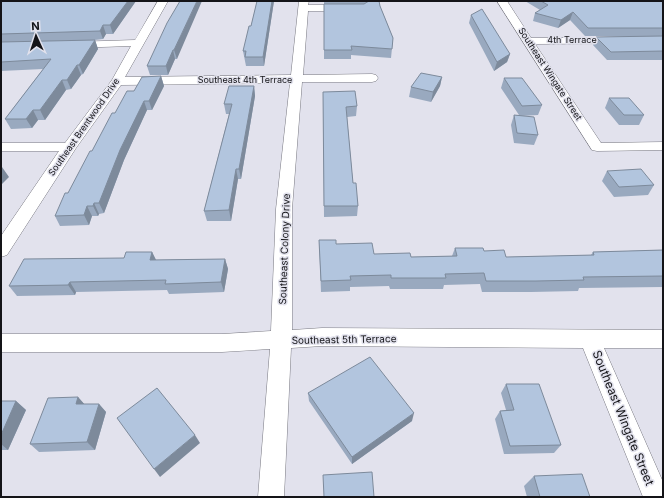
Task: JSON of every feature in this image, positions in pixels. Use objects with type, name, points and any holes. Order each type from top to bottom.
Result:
[{"type":"street","name":"Southeast Brentwood Drive","points":[[1,250],[69,147],[117,81],[163,1]]},
{"type":"street","name":"Southeast Wingate Street","points":[[502,1],[597,147],[663,146]]},
{"type":"street","points":[[303,4],[357,8]]},
{"type":"street","name":"Southeast Colony Drive","points":[[271,497],[281,340],[284,209],[303,4]]},
{"type":"street","name":"4th Terrace","points":[[528,41],[663,40]]},
{"type":"street","points":[[63,46],[139,43]]},
{"type":"street","name":"Southeast 4th Terrace","points":[[117,81],[372,78]]},
{"type":"street","points":[[1,147],[69,147]]},
{"type":"street","name":"Southeast 5th Terrace","points":[[1,342],[222,343],[322,337],[663,339]]},
{"type":"street","name":"Southeast Wingate Street","points":[[590,339],[656,497]]},
{"type":"building","points":[[1,1],[128,1],[110,25],[103,25],[100,31],[1,34]]},
{"type":"building","points":[[180,1],[197,1],[166,66],[147,66],[167,23]]},
{"type":"building","points":[[257,1],[272,1],[263,57],[245,57],[246,51],[243,51]]},
{"type":"building","points":[[369,1],[379,1],[393,38],[392,49],[351,46],[352,50],[324,50],[324,4],[364,4]]},
{"type":"building","points":[[541,1],[663,1],[663,28],[588,28],[573,12],[561,20],[535,13],[548,5]]},
{"type":"building","points":[[482,9],[510,54],[497,62],[471,15]]},
{"type":"building","points":[[663,36],[663,51],[611,52],[596,37]]},
{"type":"building","points":[[95,40],[79,65],[77,65],[67,80],[62,80],[40,110],[33,110],[26,119],[5,119],[51,59],[1,62],[1,42]]},
{"type":"building","points":[[421,73],[442,77],[433,92],[411,87]]},
{"type":"building","points":[[161,76],[149,101],[144,101],[120,150],[99,203],[94,203],[93,206],[87,206],[84,215],[55,216],[65,193],[68,193],[90,151],[92,151],[112,113],[115,113],[127,91],[134,91],[142,77]]},
{"type":"building","points":[[504,78],[522,78],[542,105],[522,106]]},
{"type":"building","points":[[229,86],[254,86],[239,169],[236,169],[229,210],[204,211],[232,104],[224,104]]},
{"type":"building","points":[[355,91],[357,106],[346,107],[353,183],[356,183],[358,206],[324,206],[323,92]]},
{"type":"building","points":[[609,98],[629,98],[644,115],[624,115]]},
{"type":"building","points":[[514,115],[534,117],[538,135],[517,133]]},
{"type":"building","points":[[641,169],[654,185],[619,187],[607,171]]},
{"type":"building","points":[[319,240],[336,240],[336,244],[372,243],[374,254],[410,253],[411,257],[457,256],[455,248],[483,248],[484,251],[504,250],[506,257],[594,255],[593,252],[663,250],[663,276],[583,277],[584,280],[486,281],[484,273],[445,274],[446,278],[391,278],[391,275],[350,276],[351,280],[321,281]]},
{"type":"building","points":[[126,252],[152,252],[150,260],[225,259],[221,282],[165,284],[166,280],[70,282],[68,285],[9,286],[24,259],[124,258]]},
{"type":"building","points":[[370,357],[414,413],[352,457],[308,393]]},
{"type":"building","points":[[506,384],[539,384],[561,445],[510,446],[500,411],[514,410]]},
{"type":"building","points":[[157,388],[195,435],[154,469],[117,418]]},
{"type":"building","points":[[78,397],[76,404],[99,404],[87,442],[30,444],[48,398]]},
{"type":"building","points":[[1,401],[16,401],[1,435]]},
{"type":"building","points":[[372,472],[374,497],[324,497],[323,475]]},
{"type":"building","points":[[582,474],[590,497],[540,497],[534,476]]}]
